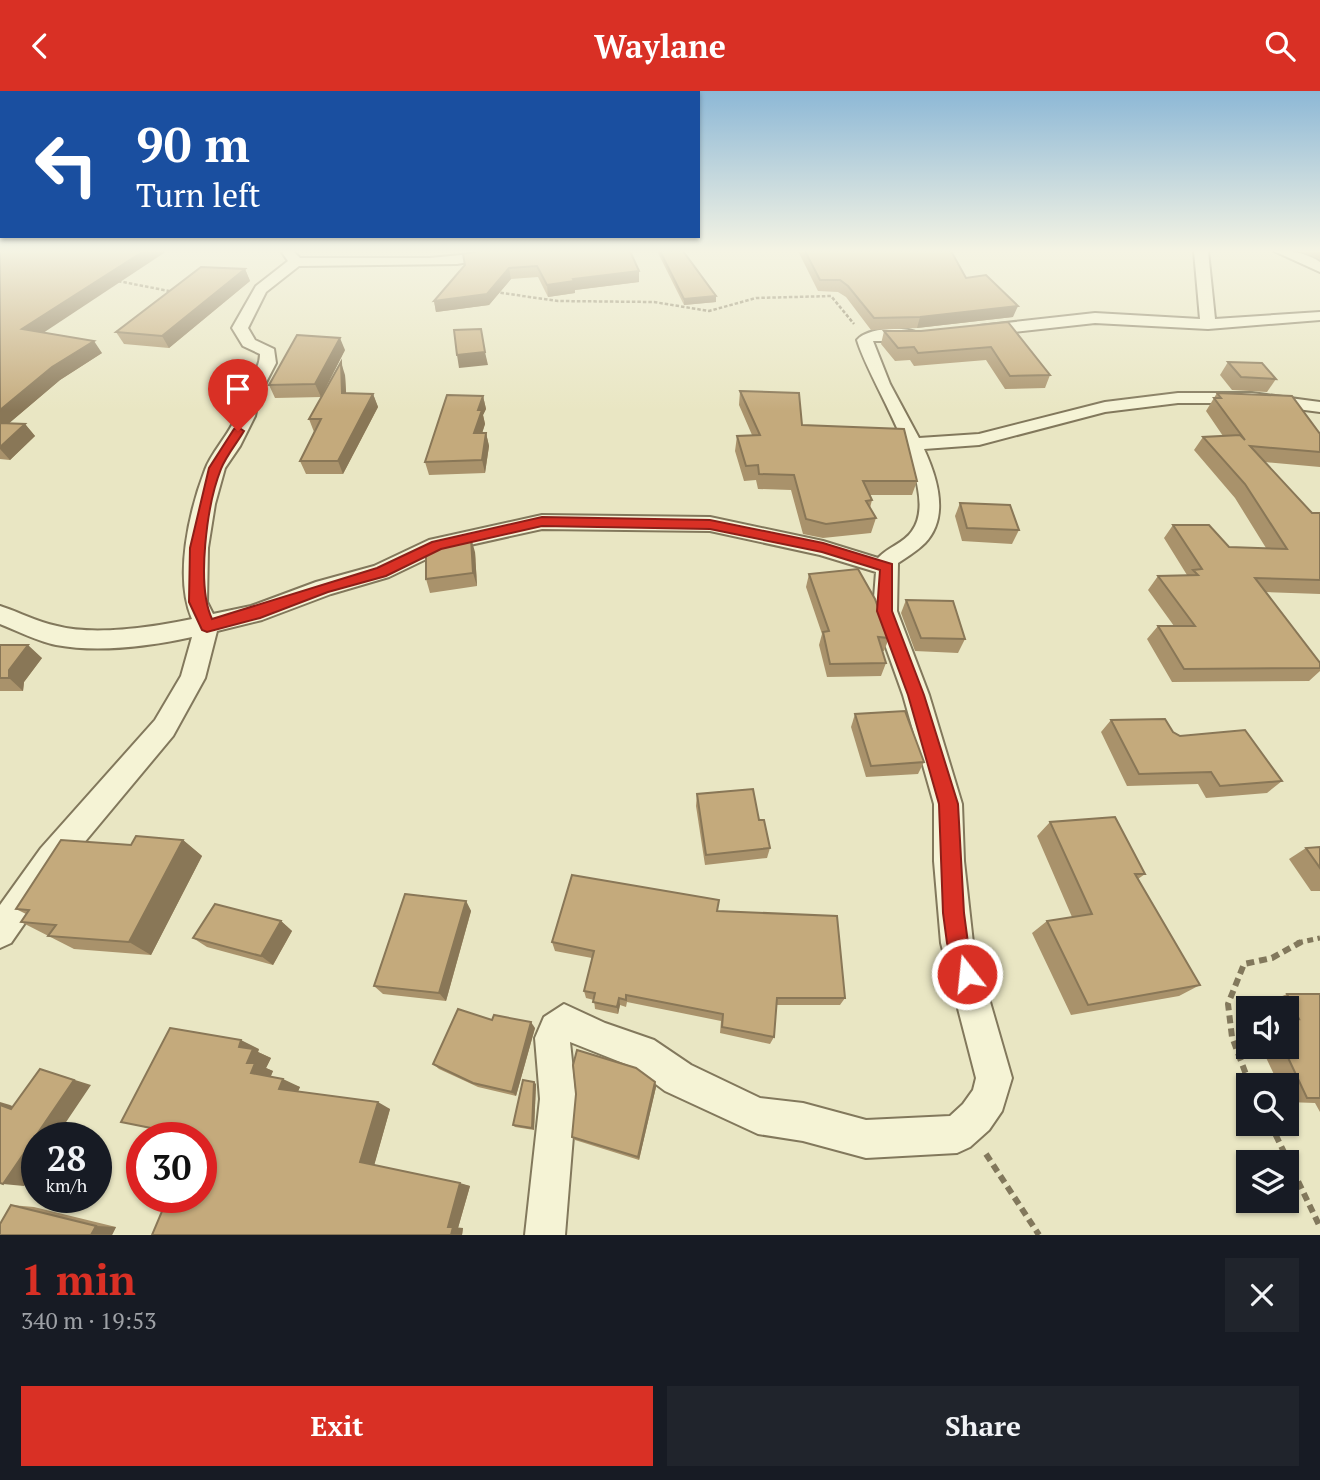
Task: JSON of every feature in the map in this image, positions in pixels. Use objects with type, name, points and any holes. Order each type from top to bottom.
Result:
[{"type":"street","points":[[0,932],[52,858],[164,728],[193,677],[207,626],[196,602],[197,548],[205,504],[215,468],[231,446],[246,416],[250,396],[268,363],[268,352],[249,343],[240,328],[250,304]]},
{"type":"street","points":[[1206,304],[1208,324]]},
{"type":"street","points":[[967,332],[1095,318],[1208,324],[1320,316]]},
{"type":"street","points":[[545,1235],[559,1083],[551,1065],[552,1042],[557,1027],[564,1021],[600,1039],[642,1052],[678,1078],[758,1116],[803,1122],[866,1139],[957,1133],[976,1117],[989,1098],[994,1078],[980,1018],[957,943],[948,804],[916,695],[885,611],[887,568],[891,557],[913,543],[923,532],[928,519],[924,471],[879,372],[867,355],[868,336],[929,335]]},
{"type":"street","points":[[913,443],[979,439],[1105,407],[1178,398],[1252,398],[1320,407]]},
{"type":"street","points":[[0,615],[57,636],[101,638],[165,634],[254,614],[324,588],[381,572],[437,545],[542,522],[710,524],[823,548],[887,568]]},
{"type":"path","points":[[669,304],[709,311],[738,304]]},
{"type":"path","points":[[839,304],[868,336]]},
{"type":"path","points":[[1246,1073],[1233,1037],[1228,1004],[1244,964],[1272,958],[1300,942],[1320,938]]},
{"type":"path","points":[[966,1125],[1039,1235]]},
{"type":"path","points":[[1276,1136],[1320,1227]]},
{"type":"building","points":[[0,304],[60,304],[22,329],[94,341],[52,367],[0,410]]},
{"type":"building","points":[[152,304],[201,304],[162,336],[116,332]]},
{"type":"building","points":[[863,304],[1018,306],[920,317],[874,318]]},
{"type":"building","points":[[1008,322],[1050,375],[1010,376],[991,347],[918,353],[914,347],[898,348],[884,331],[921,331]]},
{"type":"building","points":[[481,329],[485,352],[457,355],[454,330]]},
{"type":"building","points":[[297,335],[340,338],[315,384],[269,385]]},
{"type":"building","points":[[341,362],[342,393],[373,394],[338,461],[300,461],[321,419],[309,419]]},
{"type":"building","points":[[1228,362],[1262,363],[1276,379],[1241,377]]},
{"type":"building","points":[[740,391],[799,393],[802,425],[904,429],[917,481],[863,481],[872,500],[866,501],[876,518],[826,524],[806,519],[794,475],[759,474],[758,465],[746,466],[737,436],[760,435]]},
{"type":"building","points":[[1217,393],[1292,396],[1320,434],[1320,452],[1250,446],[1312,513],[1320,513],[1320,580],[1255,578],[1320,663],[1320,668],[1184,669],[1158,626],[1195,626],[1158,576],[1198,575],[1193,570],[1202,569],[1173,525],[1209,525],[1229,547],[1287,549],[1245,484],[1203,437],[1240,435],[1245,440],[1214,398],[1221,398]]},
{"type":"building","points":[[447,395],[483,396],[478,410],[482,410],[474,433],[486,433],[482,460],[425,462]]},
{"type":"building","points":[[0,423],[25,424],[0,447]]},
{"type":"building","points":[[960,503],[1010,505],[1019,530],[967,528]]},
{"type":"building","points":[[471,538],[473,573],[426,579],[426,547]]},
{"type":"building","points":[[858,569],[875,599],[889,638],[878,637],[886,663],[830,664],[823,632],[829,631],[809,574]]},
{"type":"building","points":[[906,600],[953,601],[965,639],[921,638]]},
{"type":"building","points":[[0,645],[28,645],[9,670],[9,678],[0,678]]},
{"type":"building","points":[[905,711],[924,762],[871,766],[855,714]]},
{"type":"building","points":[[1165,719],[1173,732],[1180,736],[1245,730],[1282,781],[1220,786],[1211,772],[1139,774],[1111,720]]},
{"type":"building","points":[[753,789],[759,820],[764,820],[770,848],[706,855],[697,794]]},
{"type":"building","points":[[1115,817],[1145,874],[1135,874],[1200,985],[1088,1005],[1047,921],[1092,914],[1050,822]]},
{"type":"building","points":[[136,836],[183,840],[129,942],[48,936],[56,925],[21,922],[29,910],[16,909],[61,840],[131,845]]},
{"type":"building","points":[[1320,847],[1320,868],[1306,848]]},
{"type":"building","points":[[572,875],[719,900],[717,911],[837,916],[845,998],[777,998],[774,1037],[722,1027],[723,1014],[626,995],[626,1000],[619,998],[617,1007],[593,1002],[595,993],[584,991],[594,951],[552,942]]},
{"type":"building","points":[[405,894],[466,901],[439,993],[374,986]]},
{"type":"building","points":[[215,904],[281,921],[261,956],[193,938]]},
{"type":"building","points":[[1287,994],[1320,994],[1320,1098],[1307,1098],[1299,1081],[1299,1073],[1295,1073],[1289,1059],[1299,1059],[1299,996]]},
{"type":"building","points":[[458,1009],[492,1020],[494,1015],[531,1022],[512,1092],[473,1083],[433,1064]]},
{"type":"building","points":[[170,1028],[241,1040],[239,1047],[253,1049],[247,1063],[255,1063],[251,1073],[283,1079],[279,1089],[378,1102],[360,1162],[460,1183],[448,1227],[453,1227],[451,1235],[152,1235],[161,1213],[217,1213],[217,1122],[121,1122]]},
{"type":"building","points":[[577,1050],[636,1068],[655,1082],[638,1157],[572,1137],[576,1094],[573,1065]]},
{"type":"building","points":[[40,1069],[74,1080],[45,1122],[21,1122],[21,1158],[3,1184],[0,1183],[0,1105],[11,1109]]},
{"type":"building","points":[[523,1080],[534,1082],[532,1128],[513,1125]]},
{"type":"building","points":[[11,1205],[21,1207],[21,1213],[43,1213],[96,1226],[91,1235],[0,1235],[0,1224]]},
{"type":"route","points":[[238,431],[215,468],[197,548],[196,602],[207,626],[254,614],[324,588],[381,572],[437,545],[542,522],[710,524],[823,548],[887,568],[883,593],[885,611],[936,756],[948,804],[953,913],[957,943],[967,974]]}]
